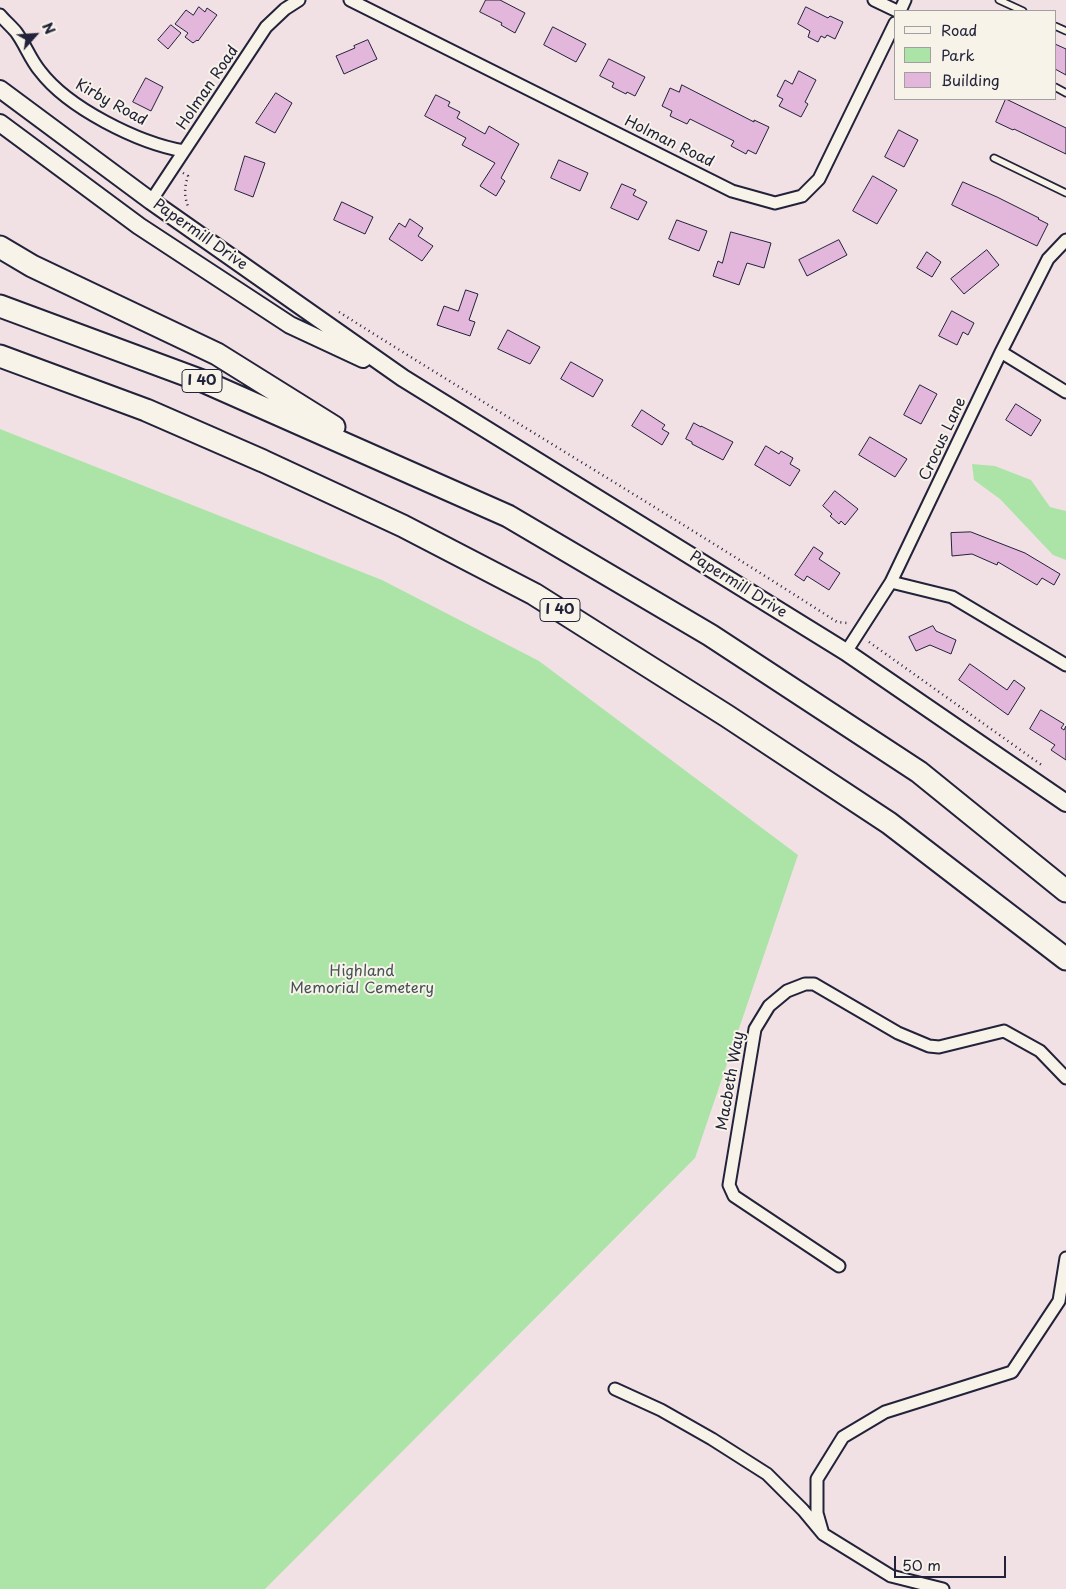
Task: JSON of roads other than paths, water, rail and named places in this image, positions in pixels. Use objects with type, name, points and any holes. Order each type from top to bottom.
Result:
[{"type":"highway","points":[[0,247],[32,266]]},
{"type":"highway","points":[[0,254],[32,266],[217,354],[398,467]]},
{"type":"highway","name":"I 40","points":[[0,306],[205,382],[508,516],[710,635],[919,772],[1066,891]]},
{"type":"highway","name":"I 40","points":[[0,356],[146,410],[264,461],[403,526],[534,594],[727,716],[889,823],[1066,959]]},
{"type":"main road","name":"Papermill Drive","points":[[0,89],[151,201],[403,378],[846,652],[1066,803]]},
{"type":"main road","name":"Papermill Drive","points":[[0,123],[139,226],[290,325],[403,378]]},
{"type":"street","name":"Holman Road","points":[[151,201],[266,28],[285,9],[300,0]]},
{"type":"street","name":"Holman Road","points":[[350,0],[732,191],[775,203],[802,196],[819,179],[894,24]]},
{"type":"street","points":[[874,0],[896,10]]},
{"type":"street","name":"Kirby Road","points":[[0,15],[16,32],[39,70],[54,88],[80,107],[122,130],[168,148],[184,152]]},
{"type":"street","name":"Crocus Lane","points":[[846,652],[891,582],[1001,352],[1048,259],[1066,240]]},
{"type":"street","points":[[1001,352],[1066,392]]},
{"type":"street","points":[[891,582],[952,597],[1066,665]]},
{"type":"street","name":"Macbeth Way","points":[[839,1266],[734,1196],[729,1185],[755,1029],[769,1006],[787,990],[805,984],[814,984],[898,1033],[929,1046],[939,1048],[1004,1031],[1040,1051],[1066,1078]]},
{"type":"street","points":[[823,1534],[817,1513],[817,1479],[843,1436],[885,1412],[1012,1372],[1059,1301],[1066,1258]]},
{"type":"street","points":[[615,1389],[661,1410],[712,1439],[767,1474],[803,1510],[823,1534],[891,1576],[943,1589]]},
{"type":"lane","points":[[1000,0],[1021,10]]},
{"type":"lane","points":[[994,158],[1066,193]]},
{"type":"park label","name":"Highland Memorial Cemetery","points":[[362,980]]}]
